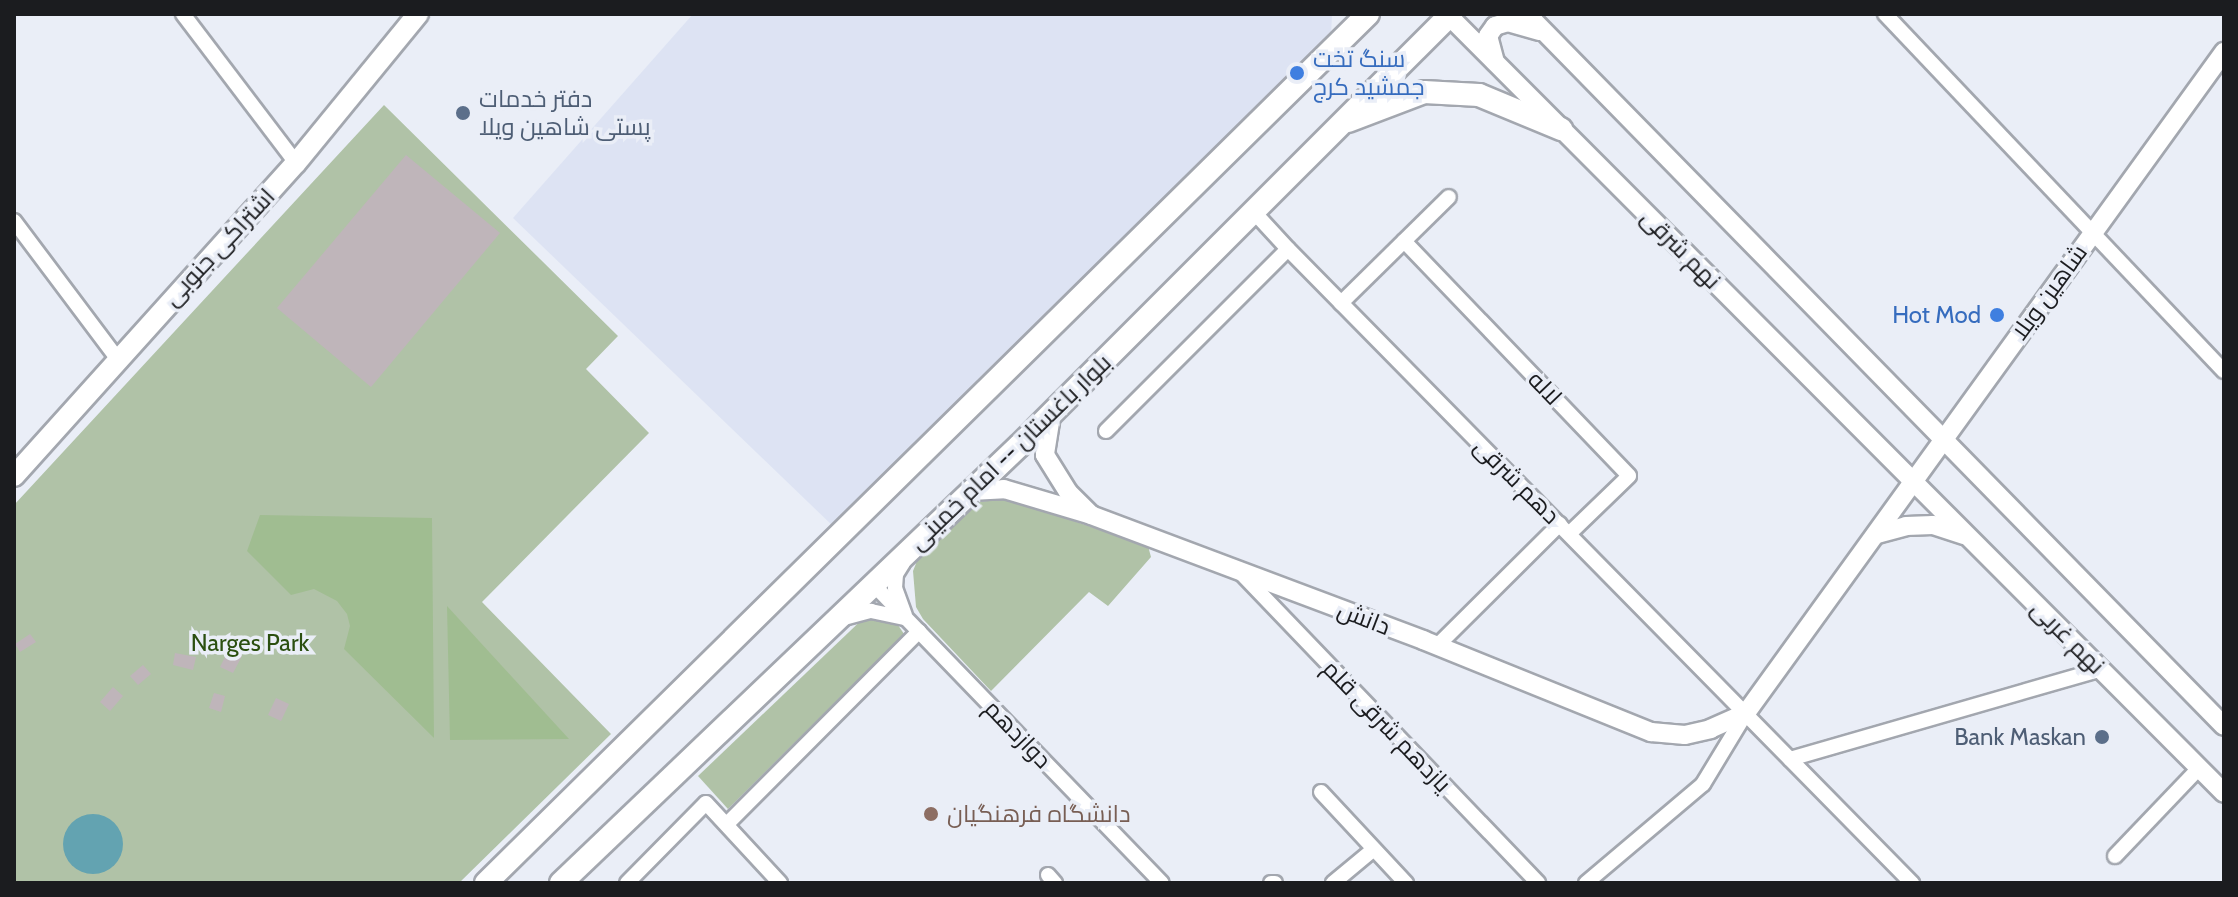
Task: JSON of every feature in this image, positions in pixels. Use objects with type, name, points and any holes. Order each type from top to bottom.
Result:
[{"type":"main road","name":"اشتراکی جنوبی","points":[[14,476],[117,358],[296,163],[418,14]]},
{"type":"main road","points":[[1337,45],[1342,14]]},
{"type":"main road","points":[[486,883],[1368,14]]},
{"type":"main road","name":"بلوار باغستان -- امام خمینی","points":[[561,883],[872,583],[1051,416],[1450,15]]},
{"type":"main road","points":[[1339,124],[1424,92],[1479,95],[1561,129]]},
{"type":"street","points":[[183,14],[296,163]]},
{"type":"street","points":[[1885,14],[2224,371]]},
{"type":"street","name":"نهم شرقی","points":[[1450,15],[1912,481]]},
{"type":"street","points":[[1495,63],[1488,36],[1495,26],[1534,20],[1943,439]]},
{"type":"street","name":"شاهین ویلا","points":[[1586,883],[1703,784],[1746,713],[2224,52]]},
{"type":"street","points":[[1341,303],[1449,197]]},
{"type":"street","name":"دهم شرقی","points":[[1254,212],[1912,883]]},
{"type":"street","points":[[14,221],[117,358]]},
{"type":"street","name":"لاله","points":[[1404,241],[1629,476],[1564,529]]},
{"type":"street","points":[[1106,431],[1288,249]]},
{"type":"street","name":"دانش","points":[[1051,416],[1045,455],[1068,492],[1091,515],[1437,646],[1651,732],[1685,735],[1710,729],[1746,713]]},
{"type":"street","name":"نهم غربی","points":[[1943,439],[2224,726]]},
{"type":"street","name":"نهم غربی","points":[[1912,481],[2224,793]]},
{"type":"street","points":[[971,491],[1004,489],[1091,515]]},
{"type":"street","points":[[1877,534],[1906,526],[1933,525],[1967,536]]},
{"type":"street","points":[[1437,646],[1564,529]]},
{"type":"street","points":[[907,619],[895,588],[896,574],[913,545]]},
{"type":"street","name":"یازدهم شرقی قلم","points":[[1237,569],[1538,883]]},
{"type":"street","name":"دوازدهم","points":[[872,583],[1162,883]]},
{"type":"street","points":[[826,628],[854,613],[871,611],[907,619]]},
{"type":"street","points":[[727,824],[919,631]]},
{"type":"street","points":[[1790,759],[2101,669]]},
{"type":"street","points":[[2115,856],[2199,768]]},
{"type":"street","points":[[1321,792],[1406,883]]},
{"type":"street","points":[[627,883],[706,803],[780,883]]},
{"type":"street","points":[[1333,883],[1374,849]]},
{"type":"shaded area","points":[[693,14],[1332,14],[1331,37],[836,529],[513,218]]},
{"type":"green space","name":"Narges Park","points":[[384,105],[618,336],[586,369],[649,433],[482,602],[611,734],[459,883],[14,883],[14,505]]},
{"type":"green space","points":[[1008,499],[1148,546],[1151,557],[1108,606],[1089,592],[991,691],[923,619],[916,607],[913,571],[921,551],[977,502]]},
{"type":"green space","points":[[260,515],[432,518],[434,738],[344,649],[350,626],[347,614],[337,601],[314,589],[291,595],[247,551]]},
{"type":"green space","points":[[447,606],[569,739],[450,740]]},
{"type":"green space","points":[[871,611],[898,625],[904,634],[728,809],[698,776]]},
{"type":"water","points":[[93,814],[105,816],[114,823],[121,832],[121,856],[114,865],[105,872],[93,874],[81,872],[72,865],[65,856],[63,844],[65,832],[72,823],[81,816]]},
{"type":"building","points":[[406,155],[500,233],[371,387],[277,308]]},
{"type":"building","points":[[30,634],[36,642],[20,652],[15,644]]},
{"type":"building","points":[[229,649],[242,656],[233,673],[220,667]]},
{"type":"building","points":[[175,653],[196,657],[193,670],[173,665]]},
{"type":"building","points":[[143,665],[151,674],[138,685],[130,676]]},
{"type":"building","points":[[113,687],[123,696],[110,711],[100,702]]},
{"type":"building","points":[[214,693],[225,696],[221,712],[209,708]]},
{"type":"building","points":[[276,698],[289,704],[281,721],[268,715]]},
{"type":"place","name":"سنگ تخت جمشید کرج","points":[[1297,73]]},
{"type":"place","name":"دفتر خدمات پستی شاهین ویلا","points":[[463,113]]},
{"type":"place","name":"Hot Mod","points":[[1997,315]]},
{"type":"place","name":"Bank Maskan","points":[[2102,737]]},
{"type":"place","name":"دانشگاه فرهنگیان","points":[[931,814]]}]
